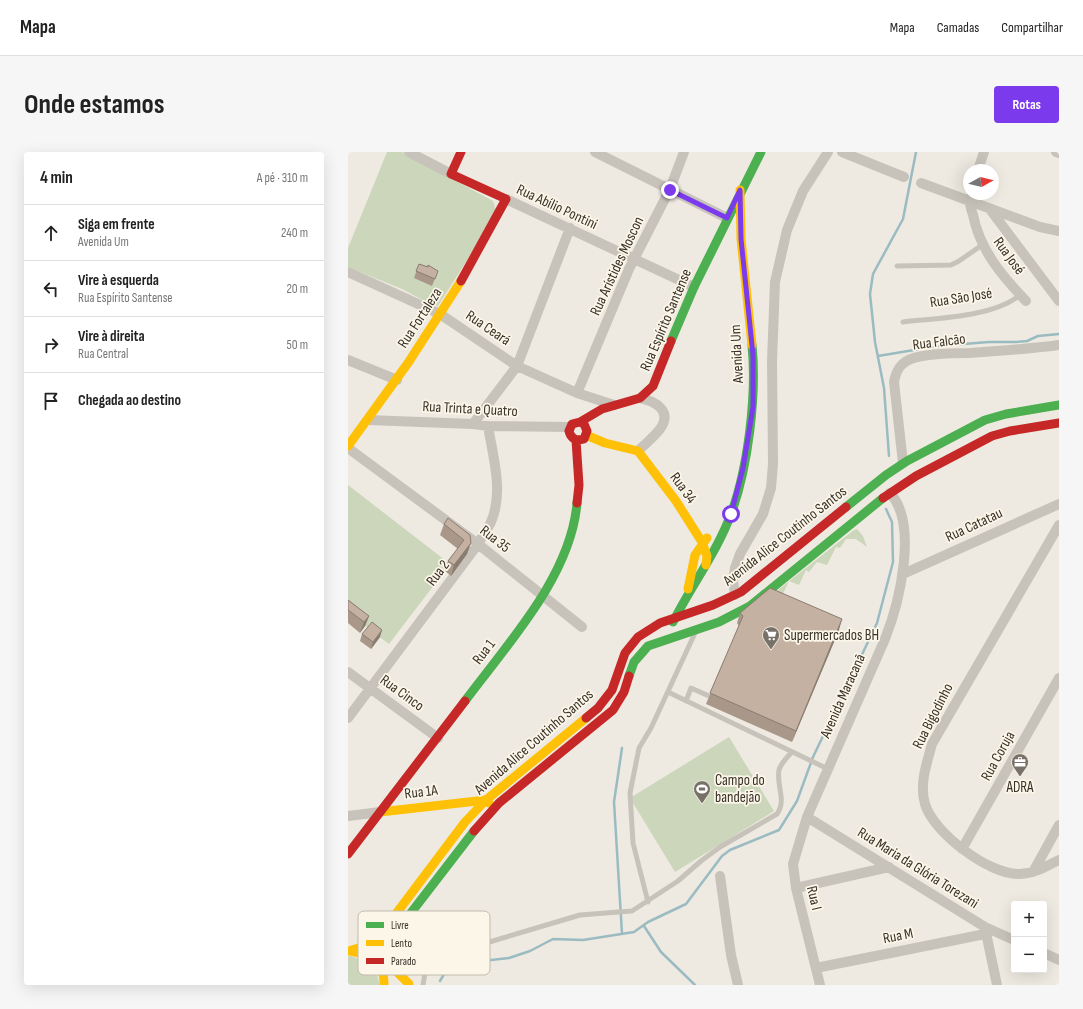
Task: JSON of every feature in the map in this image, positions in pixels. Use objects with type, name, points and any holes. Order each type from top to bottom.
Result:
[{"type":"street","name":"Rua Abílio Pontini","points":[[409,152],[451,174],[570,228],[634,260],[694,287]]},
{"type":"street","points":[[451,174],[461,152]]},
{"type":"street","points":[[595,152],[727,218]]},
{"type":"street","name":"Rua Arístides Moscon","points":[[578,393],[634,260],[670,190],[684,152]]},
{"type":"street","name":"Rua Espírito Santense","points":[[640,398],[646,394],[658,378],[694,287],[740,190],[761,152]]},
{"type":"street","points":[[735,595],[733,580],[735,568],[740,554],[763,514],[770,488],[773,464],[772,361],[774,282],[787,230],[803,191],[828,152]]},
{"type":"street","points":[[842,152],[904,177]]},
{"type":"street","points":[[980,164],[984,152]]},
{"type":"street","points":[[921,182],[963,195]]},
{"type":"street","name":"Avenida Um","points":[[648,646],[664,632],[675,617],[688,592],[706,565],[731,514],[743,468],[753,407],[753,355],[741,239],[740,190]]},
{"type":"street","name":"Rua Fortaleza","points":[[348,447],[397,380],[464,277],[506,199]]},
{"type":"street","name":"Rua José","points":[[971,200],[982,245],[990,259],[1023,298]]},
{"type":"street","points":[[975,200],[988,208],[1059,231]]},
{"type":"street","points":[[988,208],[1059,301]]},
{"type":"street","points":[[473,424],[517,366],[570,228]]},
{"type":"street","name":"Rua Ceará","points":[[348,272],[440,314],[517,366],[578,393],[614,405]]},
{"type":"street","name":"Rua Falcão","points":[[902,463],[894,382],[896,370],[904,363],[912,358],[1020,350],[1059,345]]},
{"type":"street","points":[[348,360],[397,380]]},
{"type":"street","points":[[580,422],[586,427],[586,435],[584,439],[576,440],[570,436],[570,427],[576,422],[580,422],[602,409],[640,398],[650,400],[658,404],[664,418],[660,430],[638,451],[605,443],[586,435]]},
{"type":"street","name":"Avenida Alice Coutinho Santos","points":[[398,911],[465,822],[486,800],[598,708],[612,690],[625,654],[638,637],[652,627],[675,617],[713,606],[749,586],[902,463],[985,420],[1006,414],[1059,405]]},
{"type":"street","name":"Rua Trinta e Quatro","points":[[368,420],[473,424],[488,426],[570,427]]},
{"type":"street","name":"Avenida Alice Coutinho Santos","points":[[412,911],[475,828],[493,808],[612,710],[624,692],[634,662],[648,646],[730,617],[760,600],[890,493],[916,476],[992,436],[1010,431],[1059,423]]},
{"type":"street","name":"Rua 2","points":[[348,718],[478,544],[491,522],[496,501],[496,477],[488,426]]},
{"type":"street","name":"Rua 1","points":[[348,854],[438,738],[543,596],[567,550],[576,518],[579,486],[576,440]]},
{"type":"street","name":"Rua 35","points":[[348,447],[478,544],[582,627]]},
{"type":"street","name":"Rua 34","points":[[638,451],[676,501],[702,542]]},
{"type":"street","name":"Avenida Maracanã","points":[[807,817],[824,767],[891,624],[900,593],[903,574],[904,542],[902,517],[898,503],[890,493]]},
{"type":"street","name":"Rua Catatau","points":[[903,574],[1059,504]]},
{"type":"street","name":"Avenida Um","points":[[688,592],[689,573],[693,559],[702,542],[731,514]]},
{"type":"street","name":"Rua Bigodinho","points":[[1059,525],[932,744],[923,774],[924,803],[935,824],[962,850],[998,870],[1017,874],[1033,872],[1059,860]]},
{"type":"street","points":[[702,542],[706,551],[706,565]]},
{"type":"street","name":"Rua Cinco","points":[[348,672],[438,738]]},
{"type":"street","name":"Rua Coruja","points":[[962,850],[1059,678]]},
{"type":"street","points":[[486,800],[493,808]]},
{"type":"street","name":"Rua 1A","points":[[348,816],[486,800]]},
{"type":"street","name":"Rua Maria da Glória Torezani","points":[[807,817],[889,867],[985,931],[1011,939]]},
{"type":"street","name":"Rua I","points":[[807,817],[793,864],[796,888],[820,985]]},
{"type":"street","points":[[1033,872],[1059,825]]},
{"type":"street","points":[[796,888],[889,867]]},
{"type":"street","points":[[720,876],[731,956],[738,985]]},
{"type":"street","points":[[985,931],[997,985]]},
{"type":"street","name":"Rua M","points":[[816,968],[985,931]]},
{"type":"street","name":"Avenida Alice Coutinho Santos","points":[[348,951],[358,948]]},
{"type":"street","points":[[348,951],[358,952]]},
{"type":"street","points":[[1047,955],[1059,960]]},
{"type":"street","points":[[382,975],[384,985]]},
{"type":"street","points":[[400,975],[411,985]]},
{"type":"lane","points":[[897,266],[951,265],[982,245]]},
{"type":"lane","name":"Rua São José","points":[[903,322],[982,312],[1023,298]]},
{"type":"lane","points":[[648,902],[633,843],[630,793],[639,748],[651,728],[697,629]]},
{"type":"lane","points":[[686,701],[691,688],[709,696]]},
{"type":"lane","points":[[668,692],[804,759],[824,767]]},
{"type":"lane","points":[[490,941],[574,916],[630,911],[648,902],[678,881],[720,847],[777,814],[781,808],[782,801],[779,771],[782,763],[792,752]]},
{"type":"lane","points":[[423,985],[425,975]]},
{"type":"green space","points":[[387,152],[402,152],[493,201],[497,213],[438,306],[432,305],[402,289],[348,267],[348,248]]},
{"type":"green space","points":[[348,485],[450,564],[389,644],[348,613]]},
{"type":"green space","points":[[857,529],[863,536],[867,547],[856,539],[846,539],[840,548],[836,547],[827,565],[817,562],[809,572],[806,570],[799,585],[789,581],[854,530]]},
{"type":"green space","points":[[789,582],[781,598],[773,594]]},
{"type":"green space","name":"Campo do bandejão","points":[[729,737],[774,811],[675,872],[630,798]]},
{"type":"green space","points":[[348,956],[351,956],[358,959],[358,975],[377,975],[380,985],[348,985]]},
{"type":"building","points":[[419,264],[428,267],[428,265],[438,271],[435,279],[416,271]]},
{"type":"building","points":[[448,518],[470,535],[471,543],[454,565],[448,561],[464,540],[444,524]]},
{"type":"building","points":[[770,588],[842,619],[796,731],[710,693],[743,616],[740,613]]},
{"type":"building","points":[[348,600],[369,616],[364,622],[348,610]]},
{"type":"building","points":[[372,622],[382,630],[373,642],[362,634]]},
{"type":"waterway","points":[[889,456],[884,388],[875,342],[870,294],[873,274],[903,219],[916,152]]},
{"type":"waterway","points":[[878,356],[938,346],[1027,341],[1038,336],[1059,334]]},
{"type":"waterway","points":[[490,960],[509,958],[530,951],[553,939],[583,940],[634,932],[648,922],[686,904],[722,856],[730,850],[779,830],[797,801],[813,757],[877,623],[893,562],[892,522],[886,509]]},
{"type":"waterway","points":[[622,748],[614,802],[622,934]]},
{"type":"waterway","points":[[644,926],[661,952],[695,985]]},
{"type":"waterway","points":[[440,981],[444,975]]},
{"type":"traffic: fast","points":[[671,341],[694,287],[761,152]]},
{"type":"traffic: fast","points":[[673,622],[719,542],[737,496],[750,431],[753,386],[752,345]]},
{"type":"traffic: fast","points":[[846,507],[886,475],[907,461],[985,420],[1006,414],[1059,405]]},
{"type":"traffic: fast","points":[[629,676],[634,662],[648,646],[719,622],[750,606],[883,498]]},
{"type":"traffic: fast","points":[[465,701],[518,632],[535,608],[550,582],[563,557],[572,530],[577,503]]},
{"type":"traffic: fast","points":[[412,911],[474,831]]},
{"type":"traffic: slow","points":[[740,190],[741,239],[752,345]]},
{"type":"traffic: slow","points":[[348,446],[408,363],[461,281]]},
{"type":"traffic: slow","points":[[586,435],[605,443],[638,451],[676,501],[702,542],[707,556],[706,565]]},
{"type":"traffic: slow","points":[[688,589],[695,555],[707,538]]},
{"type":"traffic: slow","points":[[398,911],[465,822],[486,800],[586,718]]},
{"type":"traffic: slow","points":[[380,812],[486,800],[489,803]]},
{"type":"traffic: slow","points":[[349,951],[358,948]]},
{"type":"traffic: slow","points":[[350,951],[358,952]]},
{"type":"traffic: slow","points":[[383,975],[384,985]]},
{"type":"traffic: slow","points":[[400,975],[409,984]]},
{"type":"traffic: jam","points":[[461,152],[451,174],[506,199],[461,281]]},
{"type":"traffic: jam","points":[[580,422],[584,424],[587,431],[584,439],[579,440],[571,436],[569,431],[572,424],[580,422],[602,409],[640,398],[653,386],[671,341]]},
{"type":"traffic: jam","points":[[883,498],[916,476],[992,436],[1010,431],[1059,423]]},
{"type":"traffic: jam","points":[[576,440],[579,485],[577,503]]},
{"type":"traffic: jam","points":[[586,718],[598,708],[612,690],[625,653],[638,637],[660,623],[713,605],[741,592],[846,507]]},
{"type":"traffic: jam","points":[[474,831],[499,803],[613,710],[624,692],[629,676]]},
{"type":"traffic: jam","points":[[348,854],[465,701]]},
{"type":"place","name":"Supermercados BH","points":[[771,650]]},
{"type":"place","name":"ADRA","points":[[1020,777]]},
{"type":"place","name":"Campo do bandejão","points":[[702,804]]},
{"type":"route","points":[[670,190],[727,218],[740,190],[741,239],[753,355],[753,407],[743,468],[731,514]]}]
